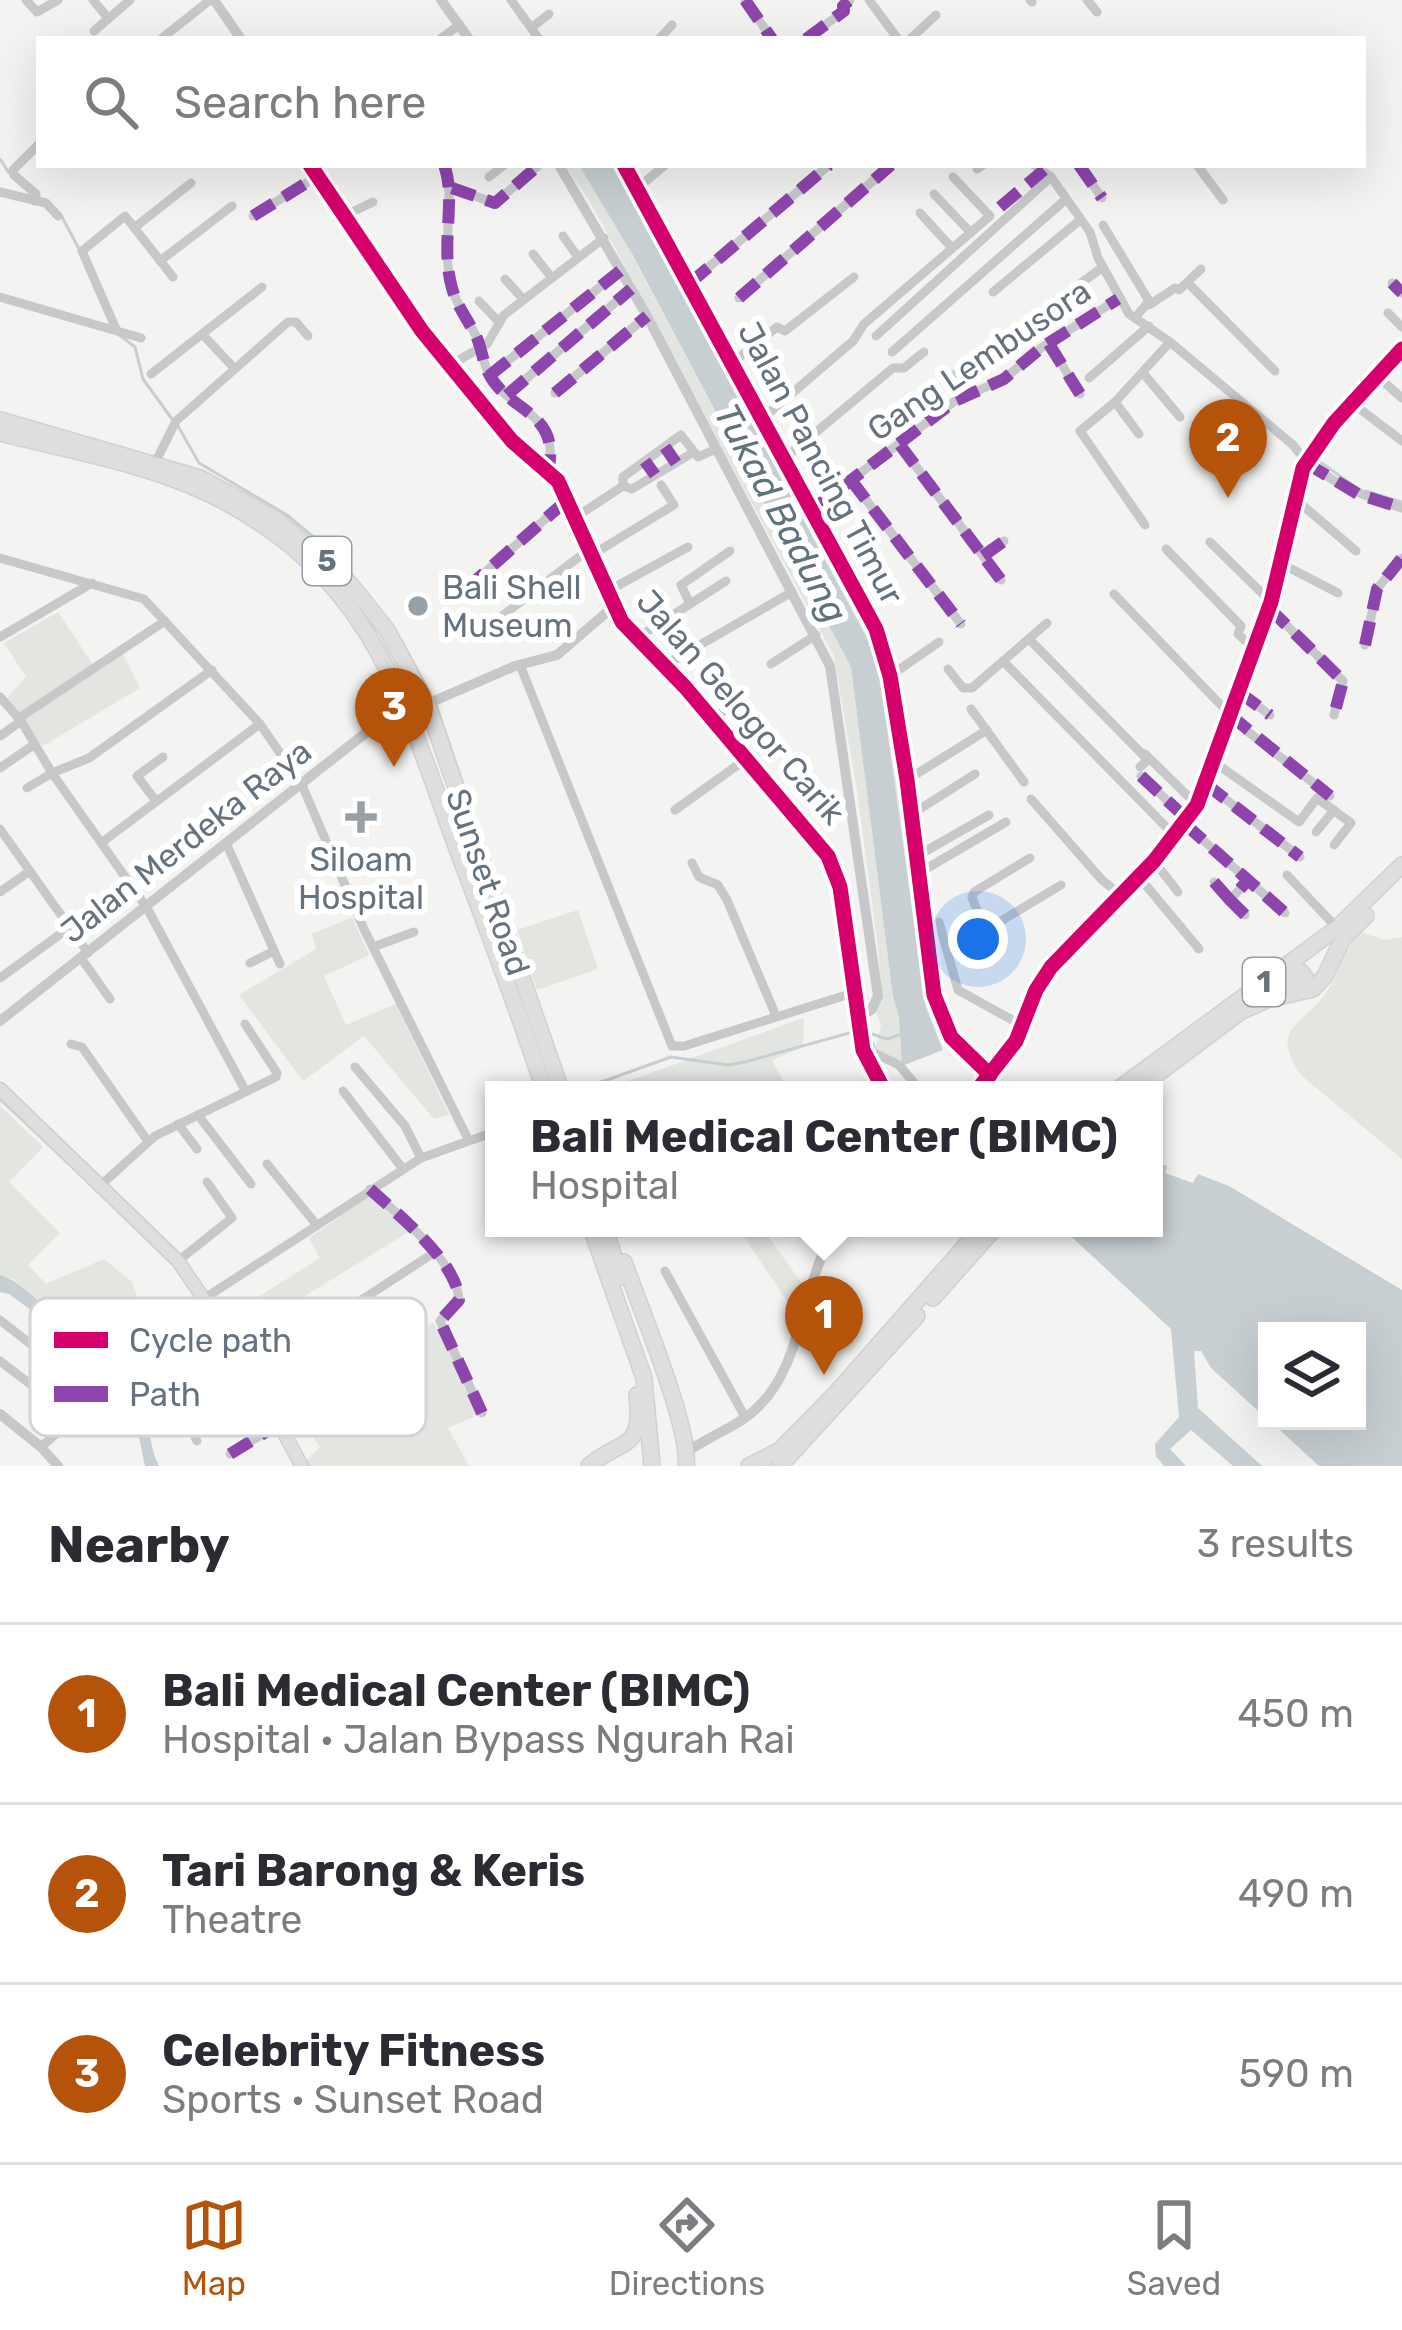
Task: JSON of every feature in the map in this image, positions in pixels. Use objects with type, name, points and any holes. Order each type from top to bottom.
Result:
[{"type":"highway","name":"Sunset Road","points":[[0,420],[155,463],[200,478],[247,502],[326,560],[387,630],[428,704],[558,1081]]},
{"type":"highway","name":"Sunset Road","points":[[0,434],[148,471],[224,502],[303,556],[342,596],[365,627],[405,702],[541,1081]]},
{"type":"highway","name":"1","points":[[1130,1081],[1337,928],[1402,865]]},
{"type":"highway","name":"1","points":[[1148,1081],[1240,1012],[1282,995],[1307,993],[1318,985],[1343,938],[1402,879]]},
{"type":"highway","points":[[477,904],[496,899]]},
{"type":"highway","points":[[1246,994],[1303,972],[1304,982],[1282,995]]},
{"type":"highway","points":[[595,1237],[644,1378],[652,1466]]},
{"type":"highway","points":[[608,1237],[655,1386],[662,1466]]},
{"type":"highway","points":[[609,1237],[624,1263],[689,1460]]},
{"type":"highway","points":[[749,1465],[780,1450],[973,1237]]},
{"type":"highway","points":[[780,1466],[986,1237]]},
{"type":"highway","points":[[589,1464],[627,1444],[638,1419],[631,1366],[604,1283],[606,1265]]},
{"type":"main road","points":[[0,1089],[178,1261],[205,1298]]},
{"type":"main road","points":[[286,1436],[302,1466]]},
{"type":"street","points":[[26,0],[37,12],[58,0]]},
{"type":"street","points":[[93,0],[108,19]]},
{"type":"street","points":[[94,31],[130,0]]},
{"type":"street","points":[[165,36],[212,0],[239,36]]},
{"type":"street","points":[[441,0],[467,36]]},
{"type":"street","points":[[511,0],[537,36]]},
{"type":"street","points":[[745,0],[770,36]]},
{"type":"street","points":[[810,36],[844,11],[850,0]]},
{"type":"street","points":[[1088,0],[1097,12]]},
{"type":"street","points":[[871,1],[896,36]]},
{"type":"street","points":[[531,28],[549,14]]},
{"type":"street","points":[[913,36],[936,15]]},
{"type":"street","points":[[444,36],[459,25]]},
{"type":"street","points":[[662,36],[672,25]]},
{"type":"street","points":[[35,201],[36,194],[13,170],[36,148]]},
{"type":"street","points":[[447,168],[452,188],[446,216],[447,267],[458,305],[490,376],[523,405],[548,439],[552,455],[548,472]]},
{"type":"street","points":[[489,177],[500,168]]},
{"type":"street","points":[[452,188],[496,202],[536,168]]},
{"type":"street","points":[[561,168],[647,316],[816,635],[836,691],[878,996],[872,1009],[860,1017]]},
{"type":"street","name":"Jalan Pancing Timur","points":[[626,168],[869,614],[890,676],[908,780],[934,995],[956,1044],[990,1075]]},
{"type":"street","points":[[638,187],[661,168]]},
{"type":"street","points":[[690,283],[825,168]]},
{"type":"street","points":[[739,298],[887,168]]},
{"type":"street","points":[[1038,168],[1051,177],[1090,232],[1118,299],[1135,318],[1358,494],[1402,508]]},
{"type":"street","points":[[1081,168],[1102,198]]},
{"type":"street","points":[[1199,168],[1223,200]]},
{"type":"street","points":[[253,216],[313,171]]},
{"type":"street","name":"Jalan Gelogor Carik","points":[[313,171],[449,365],[520,451],[548,472],[568,499],[624,625],[640,636],[712,718],[833,866],[863,1050],[879,1081]]},
{"type":"street","points":[[763,418],[857,338],[863,324],[991,216],[953,177]]},
{"type":"street","points":[[876,336],[1051,177]]},
{"type":"street","points":[[134,228],[191,183]]},
{"type":"street","points":[[0,192],[46,203],[58,216]]},
{"type":"street","points":[[934,194],[971,233]]},
{"type":"street","points":[[892,352],[1065,200]]},
{"type":"street","points":[[342,217],[374,202]]},
{"type":"street","points":[[160,261],[232,206]]},
{"type":"street","points":[[920,213],[952,248]]},
{"type":"street","points":[[116,329],[82,251],[125,216],[173,277]]},
{"type":"street","points":[[993,292],[1080,220]]},
{"type":"street","points":[[1102,225],[1149,305]]},
{"type":"street","points":[[563,236],[578,257]]},
{"type":"street","points":[[449,365],[481,349],[523,299],[604,238]]},
{"type":"street","points":[[533,254],[552,278]]},
{"type":"street","points":[[945,382],[1103,267]]},
{"type":"street","points":[[1135,318],[1201,269]]},
{"type":"street","points":[[490,376],[621,270]]},
{"type":"street","points":[[732,363],[777,327],[784,332],[854,277]]},
{"type":"street","points":[[506,280],[523,299]]},
{"type":"street","points":[[1188,283],[1275,371]]},
{"type":"street","points":[[1392,283],[1402,293]]},
{"type":"street","points":[[151,374],[262,287]]},
{"type":"street","points":[[508,395],[631,289]]},
{"type":"street","points":[[0,297],[141,338]]},
{"type":"street","name":"Gang Lembusora","points":[[812,508],[955,401],[1004,379],[1118,299]]},
{"type":"street","points":[[479,301],[499,322]]},
{"type":"street","points":[[1388,313],[1402,327]]},
{"type":"street","points":[[555,393],[647,316]]},
{"type":"street","points":[[155,463],[169,428],[288,322],[296,322],[308,336]]},
{"type":"street","points":[[1089,378],[1149,326]]},
{"type":"street","points":[[203,334],[234,368]]},
{"type":"street","points":[[1145,525],[1080,431],[1115,402],[1170,342]]},
{"type":"street","points":[[1049,344],[1080,394]]},
{"type":"street","points":[[985,1081],[1023,1026],[1036,990],[1051,967],[1154,861],[1197,805],[1270,605],[1294,498],[1309,459],[1402,349]]},
{"type":"street","points":[[784,458],[893,368],[907,367],[924,352]]},
{"type":"street","points":[[1143,373],[1180,417]]},
{"type":"street","points":[[1377,376],[1402,398]]},
{"type":"street","points":[[1115,402],[1139,434]]},
{"type":"street","points":[[1352,403],[1402,441]]},
{"type":"street","points":[[694,452],[658,480],[629,490],[623,486],[622,478],[683,435],[700,457],[714,450]]},
{"type":"street","points":[[900,445],[1001,580]]},
{"type":"street","points":[[665,447],[676,463]]},
{"type":"street","points":[[476,636],[589,553],[674,505],[645,461]]},
{"type":"street","points":[[851,480],[961,624]]},
{"type":"street","points":[[576,518],[623,486]]},
{"type":"street","points":[[1294,498],[1356,551]]},
{"type":"street","points":[[466,589],[568,499]]},
{"type":"street","points":[[983,556],[1004,541]]},
{"type":"street","points":[[1210,542],[1343,680],[1334,715]]},
{"type":"street","points":[[606,592],[688,547]]},
{"type":"street","points":[[1166,549],[1241,626],[1238,634],[1254,649]]},
{"type":"street","points":[[690,604],[681,585],[730,551]]},
{"type":"street","points":[[0,558],[138,596],[260,724],[302,785],[373,947],[468,1139]]},
{"type":"street","points":[[1365,645],[1377,589],[1401,560]]},
{"type":"street","points":[[1280,563],[1338,593]]},
{"type":"street","points":[[640,636],[726,581]]},
{"type":"street","points":[[0,637],[92,584]]},
{"type":"street","points":[[664,665],[792,592]]},
{"type":"street","points":[[1114,594],[1229,715],[1330,796]]},
{"type":"street","points":[[428,704],[520,664],[557,655],[613,607]]},
{"type":"street","points":[[0,736],[165,621]]},
{"type":"street","points":[[948,669],[963,688],[969,688],[1047,623]]},
{"type":"street","points":[[771,664],[816,635]]},
{"type":"street","points":[[1029,639],[1148,760],[1140,772],[1186,822],[1285,913]]},
{"type":"street","points":[[890,676],[939,642]]},
{"type":"street","points":[[1003,661],[1175,836]]},
{"type":"street","points":[[520,664],[668,1041],[678,1048],[856,992]]},
{"type":"street","points":[[27,788],[89,758],[212,670]]},
{"type":"street","points":[[1239,692],[1270,715]]},
{"type":"street","points":[[0,697],[147,908],[245,1090]]},
{"type":"street","points":[[712,718],[742,698]]},
{"type":"street","name":"Jalan Merdeka Raya","points":[[0,1021],[405,702]]},
{"type":"street","points":[[971,709],[1024,782]]},
{"type":"street","points":[[101,842],[260,724]]},
{"type":"street","points":[[908,780],[987,730]]},
{"type":"street","points":[[1128,736],[1197,805]]},
{"type":"street","points":[[0,768],[35,744]]},
{"type":"street","points":[[156,802],[137,776],[163,757]]},
{"type":"street","points":[[675,810],[746,759]]},
{"type":"street","points":[[1214,761],[1299,822],[1318,798],[1351,823],[1334,845]]},
{"type":"street","points":[[912,814],[975,774]]},
{"type":"street","points":[[1206,784],[1300,857]]},
{"type":"street","points":[[1031,799],[1120,896]]},
{"type":"street","points":[[1316,832],[1334,810]]},
{"type":"street","points":[[916,856],[989,815]]},
{"type":"street","points":[[919,873],[1006,823]]},
{"type":"street","points":[[0,829],[70,927],[110,1000]]},
{"type":"street","points":[[227,845],[280,964]]},
{"type":"street","points":[[986,930],[972,898],[974,892],[1030,858]]},
{"type":"street","points":[[1154,861],[1178,892]]},
{"type":"street","points":[[692,863],[699,877],[722,891],[776,1016]]},
{"type":"street","points":[[0,892],[30,871]]},
{"type":"street","points":[[1287,875],[1337,928]]},
{"type":"street","points":[[1139,877],[1199,949]]},
{"type":"street","points":[[1231,900],[1248,880]]},
{"type":"street","points":[[1214,882],[1245,915]]},
{"type":"street","points":[[947,946],[986,930],[1061,885]]},
{"type":"street","points":[[939,922],[961,993],[1023,1026]]},
{"type":"street","points":[[0,978],[70,927]]},
{"type":"street","points":[[373,947],[414,932]]},
{"type":"street","points":[[250,963],[274,951]]},
{"type":"street","points":[[102,1184],[148,1141],[278,1075],[244,1024]]},
{"type":"street","points":[[71,1044],[82,1047],[148,1141]]},
{"type":"street","points":[[870,1044],[872,1052],[899,1065],[912,1081]]},
{"type":"street","points":[[943,1048],[956,1044]]},
{"type":"street","points":[[355,1067],[406,1126],[421,1158]]},
{"type":"street","points":[[344,1091],[403,1168]]},
{"type":"street","points":[[198,1115],[251,1184]]},
{"type":"street","points":[[178,1124],[197,1149]]},
{"type":"street","points":[[205,1298],[403,1168],[485,1134]]},
{"type":"street","points":[[268,1164],[316,1224]]},
{"type":"street","points":[[178,1261],[232,1218],[206,1182]]},
{"type":"street","points":[[370,1189],[422,1239],[455,1280],[459,1300],[440,1321],[482,1413]]},
{"type":"street","points":[[689,1460],[707,1436],[745,1418],[769,1396],[820,1253],[830,1237]]},
{"type":"street","points":[[361,1298],[429,1256]]},
{"type":"street","points":[[665,1271],[745,1418]]},
{"type":"street","points":[[0,1319],[30,1343]]},
{"type":"street","points":[[0,1361],[30,1384]]},
{"type":"street","points":[[0,1414],[58,1466]]},
{"type":"street","points":[[679,1421],[690,1432],[707,1436]]},
{"type":"street","points":[[41,1447],[54,1436]]},
{"type":"street","points":[[194,1436],[197,1442]]},
{"type":"street","points":[[230,1454],[259,1436]]},
{"type":"shaded area","points":[[567,168],[581,168],[601,197],[851,667],[902,1066],[875,1051],[881,1025],[875,1010],[882,1000],[878,947],[834,656],[589,200]]},
{"type":"shaded area","points":[[614,168],[623,168],[863,610],[882,655],[946,1034],[938,1036],[926,1008],[877,657]]},
{"type":"shaded area","points":[[58,612],[95,668],[121,650],[140,688],[43,746],[7,698],[26,677],[4,643]]},
{"type":"shaded area","points":[[578,910],[598,969],[537,990],[517,930]]},
{"type":"shaded area","points":[[352,917],[369,955],[324,976],[346,1025],[396,1004],[449,1115],[434,1119],[364,1036],[303,1081],[239,995],[316,949],[312,934]]},
{"type":"shaded area","points":[[1361,932],[1384,940],[1402,937],[1402,1159],[1302,1076],[1288,1046],[1293,1027],[1328,990]]},
{"type":"shaded area","points":[[804,1018],[803,1047],[772,1060],[783,1081],[628,1081]]},
{"type":"shaded area","points":[[0,1106],[43,1147],[9,1182],[60,1233],[28,1265],[46,1284],[104,1259],[132,1282],[138,1298],[36,1298],[0,1275]]},
{"type":"shaded area","points":[[369,1196],[410,1231],[302,1298],[257,1298],[320,1258],[309,1238]]},
{"type":"shaded area","points":[[744,1237],[768,1237],[801,1282],[793,1310]]},
{"type":"shaded area","points":[[433,1322],[482,1413],[448,1428],[469,1466],[309,1466],[306,1461],[320,1447],[313,1436],[426,1436],[426,1326]]},
{"type":"water","name":"Tukad Badung","points":[[581,168],[615,169],[877,657],[926,1008],[943,1050],[902,1066],[851,667],[632,254]]},
{"type":"water","points":[[1163,1164],[1165,1173],[1193,1183],[1198,1174],[1229,1186],[1402,1290],[1402,1466],[1319,1466],[1280,1430],[1366,1430],[1366,1322],[1258,1322],[1258,1411],[1211,1368],[1201,1351],[1194,1351],[1198,1408],[1262,1466],[1233,1466],[1191,1430],[1170,1449],[1186,1466],[1164,1466],[1156,1456],[1155,1444],[1179,1417],[1171,1329],[1072,1237],[1163,1237]]},
{"type":"water","points":[[0,1275],[35,1298],[30,1298],[30,1309],[0,1292]]},
{"type":"water","points":[[139,1436],[150,1436],[159,1466],[145,1466]]},
{"type":"waterway","points":[[0,159],[9,173]]},
{"type":"waterway","points":[[61,215],[79,249]]},
{"type":"waterway","points":[[118,334],[135,347],[143,379],[172,419]]},
{"type":"waterway","points":[[178,426],[199,463],[287,515],[336,556],[357,581]]},
{"type":"waterway","points":[[1316,459],[1357,488]]},
{"type":"waterway","points":[[1366,491],[1402,502]]},
{"type":"waterway","points":[[402,642],[426,686]]},
{"type":"waterway","points":[[436,705],[538,1003]]},
{"type":"waterway","points":[[863,1031],[887,1039],[905,1033]]},
{"type":"waterway","points":[[604,1081],[671,1057],[728,1065],[853,1032]]},
{"type":"waterway","points":[[0,1099],[69,1164]]},
{"type":"marked path","points":[[745,0],[770,36]]},
{"type":"marked path","points":[[810,36],[844,11],[850,0]]},
{"type":"marked path","points":[[445,168],[447,256],[454,295],[477,338],[489,374],[548,436],[548,472]]},
{"type":"marked path","points":[[452,188],[495,203],[536,168]]},
{"type":"marked path","points":[[690,283],[825,168]]},
{"type":"marked path","points":[[739,298],[888,168]]},
{"type":"marked path","points":[[1081,168],[1102,198]]},
{"type":"marked path","points":[[1000,207],[1044,170]]},
{"type":"marked path","points":[[253,216],[316,177]]},
{"type":"marked path","points":[[489,376],[621,270]]},
{"type":"marked path","points":[[1392,283],[1402,293]]},
{"type":"marked path","points":[[507,395],[631,289]]},
{"type":"marked path","points":[[813,509],[955,401],[1004,379],[1041,348],[1118,299]]},
{"type":"marked path","points":[[555,393],[647,316]]},
{"type":"marked path","points":[[1049,344],[1080,394]]},
{"type":"marked path","points":[[900,445],[1001,580]]},
{"type":"marked path","points":[[665,447],[676,463]]},
{"type":"marked path","points":[[645,461],[655,475]]},
{"type":"marked path","points":[[1306,463],[1358,494],[1402,508]]},
{"type":"marked path","points":[[851,480],[961,624]]},
{"type":"marked path","points":[[466,589],[568,499]]},
{"type":"marked path","points":[[983,556],[1004,541]]},
{"type":"marked path","points":[[1365,645],[1377,589],[1402,558]]},
{"type":"marked path","points":[[1269,608],[1343,681],[1334,715]]},
{"type":"marked path","points":[[1239,692],[1270,715]]},
{"type":"marked path","points":[[1230,715],[1330,796]]},
{"type":"marked path","points":[[1141,776],[1188,820]]},
{"type":"marked path","points":[[1206,784],[1300,857]]},
{"type":"marked path","points":[[1185,824],[1285,913]]},
{"type":"marked path","points":[[1245,915],[1230,900],[1248,880]]},
{"type":"marked path","points":[[1214,882],[1230,900]]},
{"type":"marked path","points":[[370,1189],[424,1239],[456,1285],[459,1300],[440,1321],[482,1413]]},
{"type":"marked path","points":[[230,1454],[259,1436]]},
{"type":"cycle path","points":[[312,168],[422,331],[512,441],[558,481],[622,622],[685,687],[828,856],[840,887],[863,1050],[879,1081]]},
{"type":"cycle path","points":[[626,168],[876,629],[890,676],[907,780],[934,995],[951,1037],[990,1075]]},
{"type":"cycle path","points":[[985,1081],[1016,1041],[1036,990],[1051,967],[1154,861],[1197,805],[1271,602],[1303,468],[1334,423],[1402,349]]},
{"type":"place","name":"Tari Barong & Keris","points":[[1228,498]]},
{"type":"place","name":"Bali Shell Museum","points":[[418,606]]},
{"type":"place","name":"Celebrity Fitness","points":[[394,767]]},
{"type":"place","name":"Siloam Hospital","points":[[361,817]]},
{"type":"place","name":"Bali Medical Center (BIMC)","points":[[824,1375]]}]
